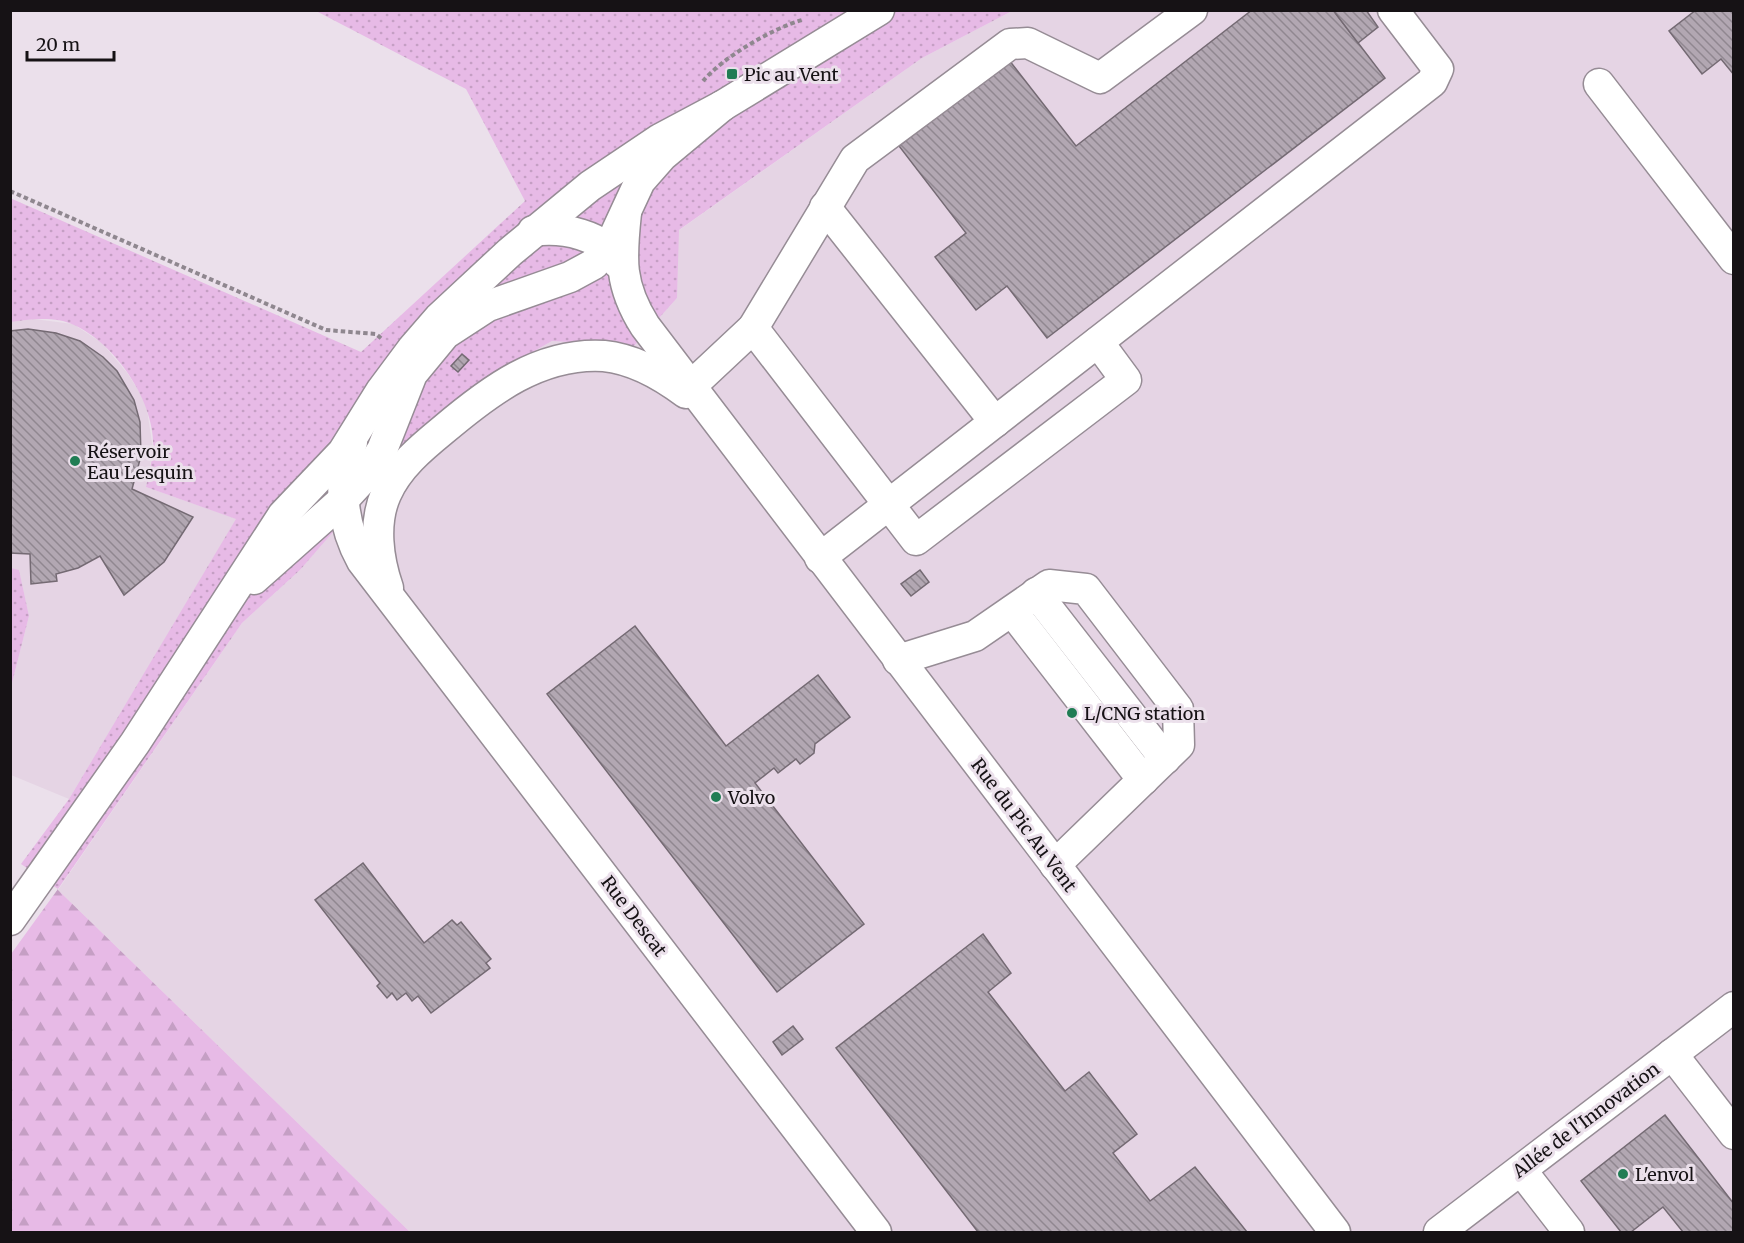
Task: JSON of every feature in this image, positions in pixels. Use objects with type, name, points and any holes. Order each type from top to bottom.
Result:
[{"type":"street","points":[[10,920],[101,793],[194,655],[247,587],[274,546],[283,515],[343,452],[406,356],[439,318],[533,231],[607,174],[660,139],[722,106],[879,10]]},
{"type":"street","points":[[690,387],[753,328],[855,159],[1010,44],[1028,43],[1100,78],[1192,10]]},
{"type":"street","points":[[820,558],[1432,82],[1438,69],[1393,10]]},
{"type":"street","points":[[1599,84],[1734,259]]},
{"type":"street","points":[[274,546],[344,500],[376,461],[412,374],[445,334],[488,306],[579,273],[594,264],[606,249],[634,193],[654,164],[722,106]]},
{"type":"street","points":[[825,207],[995,422]]},
{"type":"street","name":"Rue du Pic Au Vent","points":[[623,277],[622,252],[626,213]]},
{"type":"street","name":"Rue du Pic Au Vent","points":[[533,231],[545,229],[567,231],[594,240],[616,259],[641,321],[1335,1233]]},
{"type":"street","points":[[753,328],[916,540],[1126,380],[1098,342]]},
{"type":"street","name":"Rue du Pic Au Vent","points":[[440,431],[506,381],[548,363],[579,356],[616,358],[641,366],[670,381],[712,417]]},
{"type":"street","name":"Rue Descat","points":[[392,600],[379,552],[378,529],[385,496],[407,463],[440,431]]},
{"type":"street","name":"Rue Descat","points":[[354,436],[348,452],[344,500],[348,531],[357,551],[392,600],[876,1233]]},
{"type":"street","points":[[898,660],[975,636],[1049,585],[1086,588],[1178,710],[1179,745],[1055,865]]},
{"type":"street","points":[[1036,593],[1165,759]]},
{"type":"street","points":[[1012,611],[1143,780]]},
{"type":"street","name":"Allée de l'Innovation","points":[[1439,1233],[1734,1007]]},
{"type":"street","points":[[1672,1054],[1734,1134]]},
{"type":"street","points":[[1521,1170],[1569,1233]]},
{"type":"path","points":[[10,191],[326,330],[376,334],[406,356]]},
{"type":"shaded area","points":[[1012,11],[1733,11],[1733,1232],[410,1232],[58,890],[242,623],[300,570],[411,441],[480,382],[552,341],[634,346],[677,298],[678,231],[922,58]]},
{"type":"shaded area","points":[[34,319],[73,324],[102,343],[128,374],[146,403],[153,449],[146,487],[237,519],[69,799],[11,775],[11,687],[29,616],[19,571],[11,568],[10,322]]},
{"type":"green space","points":[[316,11],[1012,11],[922,58],[679,230],[677,298],[634,346],[552,341],[480,382],[412,441],[300,570],[242,623],[58,889],[21,864],[69,799],[236,519],[146,487],[153,451],[148,414],[131,378],[105,346],[90,334],[67,322],[42,319],[11,322],[10,198],[361,352],[525,201],[466,89]]},
{"type":"green space","points":[[11,568],[19,570],[29,616],[11,687]]},
{"type":"green space","points":[[58,889],[410,1232],[11,1232],[11,954]]},
{"type":"building","points":[[1252,10],[1333,10],[1385,78],[1047,338],[1007,286],[976,310],[935,257],[966,233],[899,146],[1009,60],[1076,146]]},
{"type":"building","points":[[1333,10],[1366,10],[1378,27],[1358,43]]},
{"type":"building","points":[[1696,10],[1734,10],[1734,75],[1721,59],[1702,74],[1669,31]]},
{"type":"building","name":"Réservoir Eau Lesquin","points":[[28,329],[56,333],[80,341],[103,357],[117,371],[134,400],[140,422],[141,456],[132,489],[193,517],[164,562],[124,595],[100,556],[78,568],[56,574],[57,581],[31,584],[30,554],[10,553],[10,331]]},
{"type":"building","points":[[462,354],[469,360],[458,372],[451,366]]},
{"type":"building","points":[[920,570],[929,582],[911,596],[901,584]]},
{"type":"building","points":[[635,626],[726,746],[818,675],[850,717],[815,744],[814,753],[800,764],[796,759],[778,773],[774,768],[755,783],[864,924],[777,992],[547,694]]},
{"type":"building","points":[[363,863],[424,943],[452,920],[457,925],[461,922],[491,959],[486,963],[490,968],[431,1013],[418,996],[412,1001],[406,993],[397,1000],[392,993],[387,998],[377,986],[380,983],[315,900]]},
{"type":"building","points":[[983,934],[1011,973],[988,992],[1065,1091],[1089,1072],[1137,1134],[1113,1153],[1150,1201],[1195,1167],[1247,1232],[978,1232],[836,1048]]},
{"type":"building","points":[[793,1026],[803,1039],[782,1055],[773,1042]]},
{"type":"building","points":[[1665,1115],[1734,1204],[1734,1232],[1683,1232],[1663,1207],[1631,1232],[1621,1232],[1581,1181]]},
{"type":"place","name":"Pic au Vent","points":[[732,74]]},
{"type":"place","name":"Réservoir Eau Lesquin","points":[[75,461]]},
{"type":"place","name":"L/CNG station","points":[[1072,713]]},
{"type":"place","name":"Volvo","points":[[716,797]]},
{"type":"place","name":"L'envol","points":[[1623,1174]]}]
